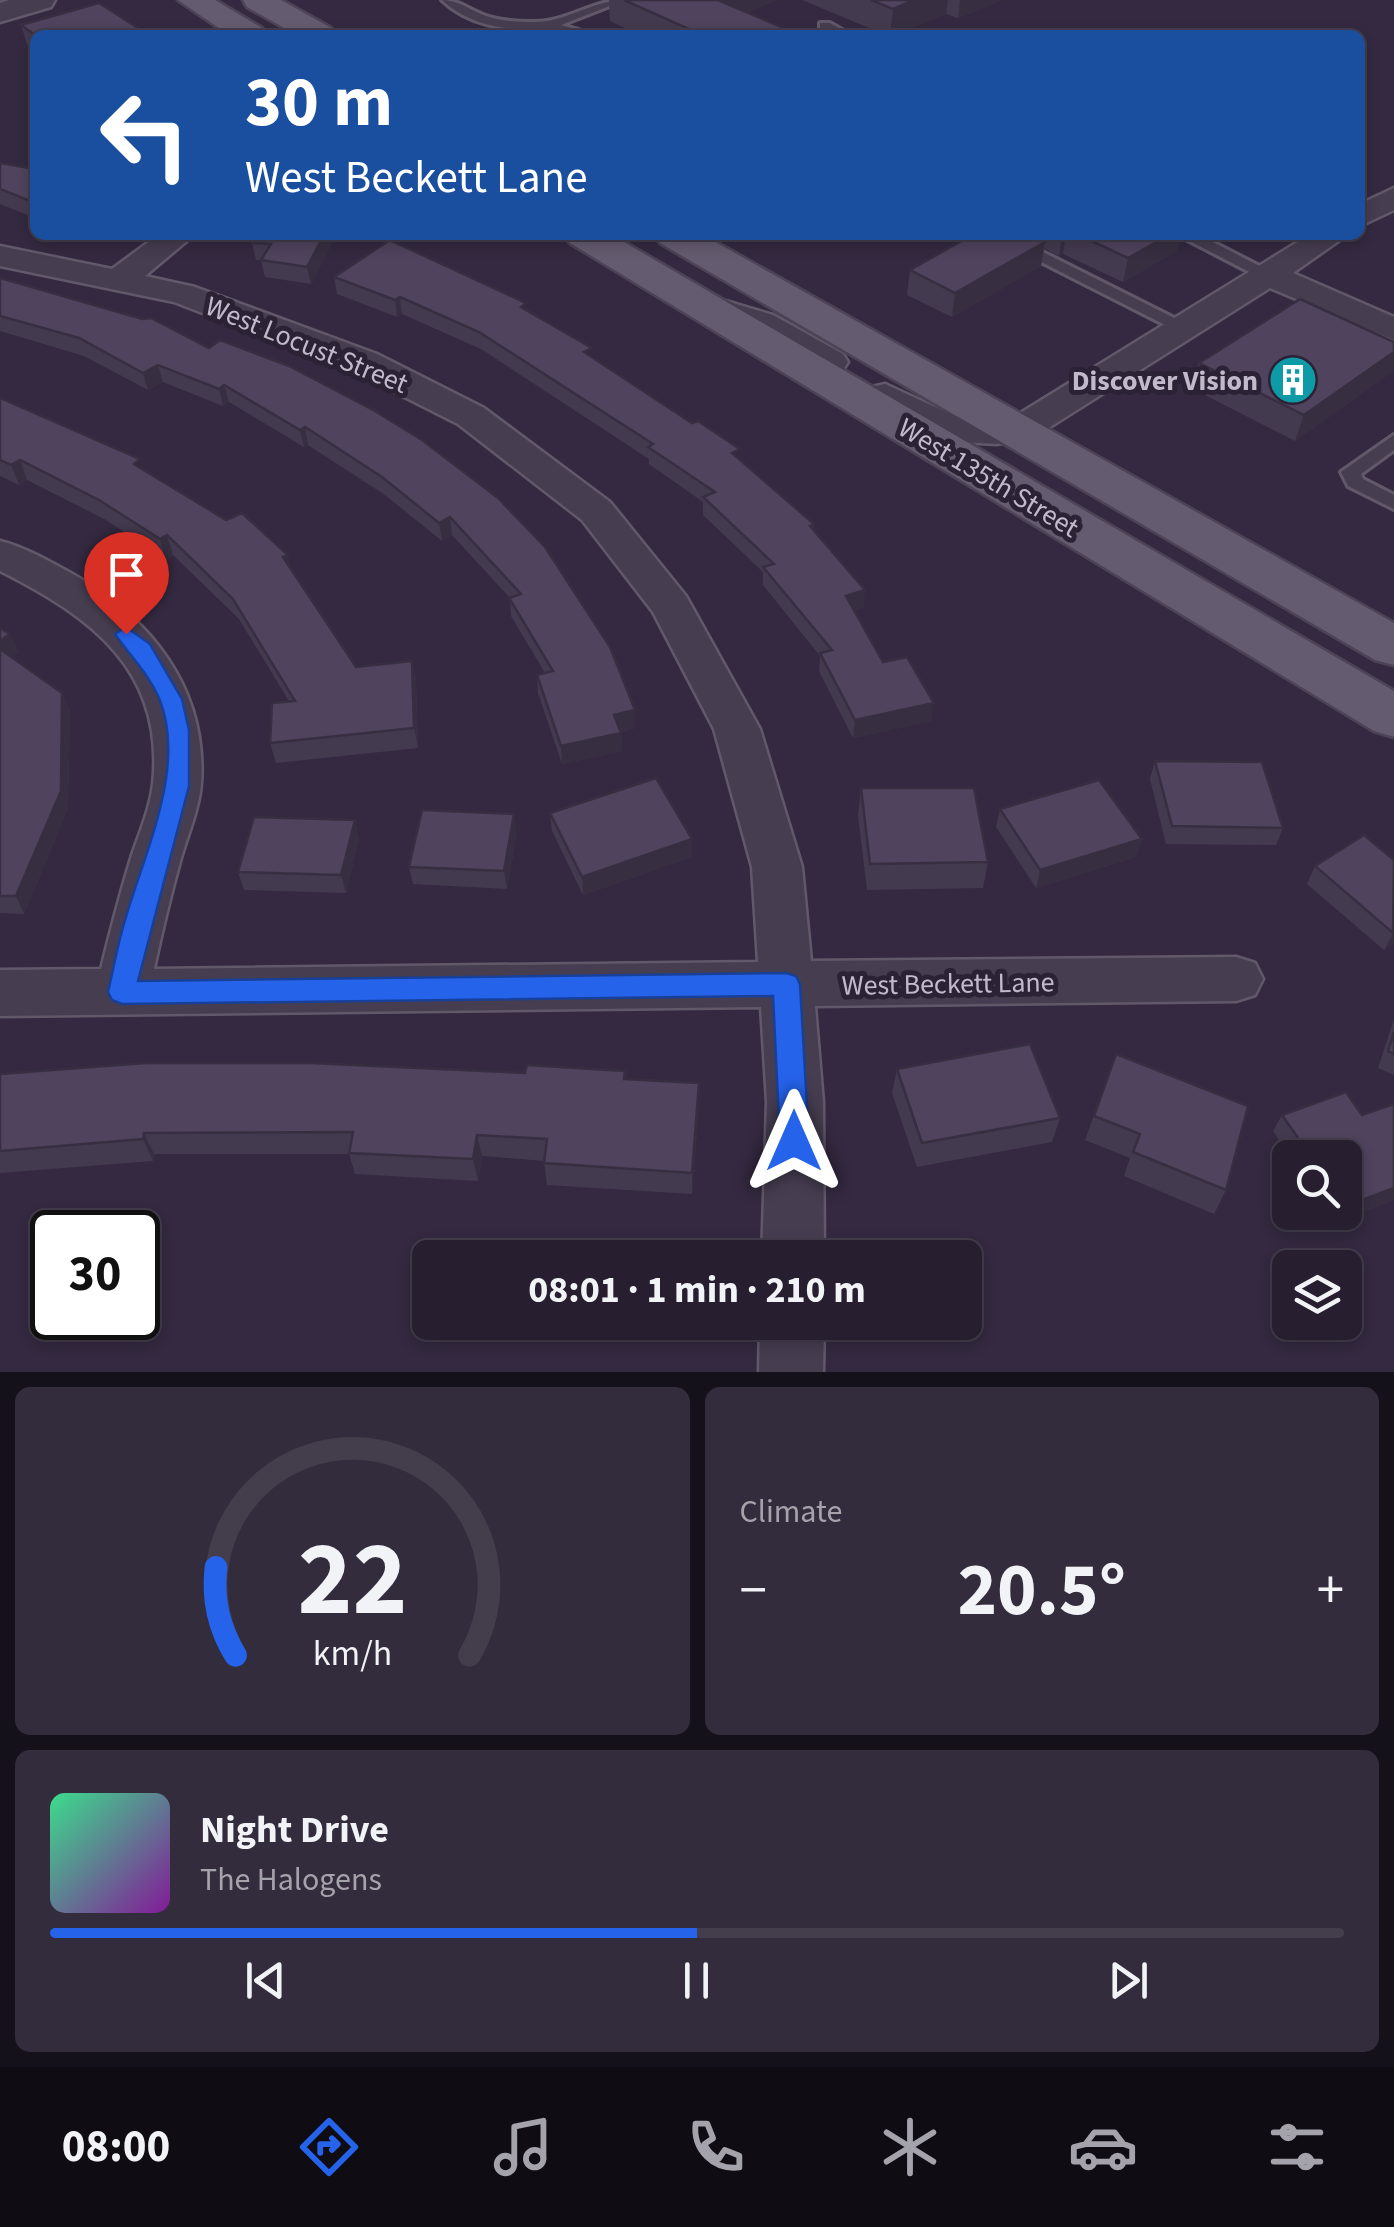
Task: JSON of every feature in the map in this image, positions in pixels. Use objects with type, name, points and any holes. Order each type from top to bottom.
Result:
[{"type":"main road","points":[[193,0],[243,30]]},
{"type":"main road","points":[[258,0],[311,30]]},
{"type":"main road","name":"West 135th Street","points":[[592,240],[1394,718]]},
{"type":"main road","name":"West 135th Street","points":[[683,240],[1394,647]]},
{"type":"street","points":[[0,13],[40,0]]},
{"type":"street","points":[[1365,214],[1394,196]]},
{"type":"street","points":[[119,280],[171,240]]},
{"type":"street","points":[[696,302],[761,322],[936,425],[978,436],[1018,431],[1323,240]]},
{"type":"street","name":"West Locust Street","points":[[0,256],[184,294],[364,362],[471,416],[596,510],[671,606],[737,728],[777,867],[795,1102],[793,1240]]},
{"type":"street","points":[[1267,274],[1394,330]]},
{"type":"street","points":[[0,554],[110,620],[142,649],[171,699],[178,730],[177,786],[137,923],[122,992]]},
{"type":"street","name":"West Beckett Lane","points":[[0,994],[1236,979]]},
{"type":"street","points":[[791,1372],[792,1340]]},
{"type":"lane","points":[[448,0],[476,18],[547,30],[619,0]]},
{"type":"lane","points":[[824,26],[833,30]]},
{"type":"lane","points":[[1006,240],[1183,327]]},
{"type":"lane","points":[[1196,240],[1267,274]]},
{"type":"lane","points":[[1394,441],[1351,472],[1355,482],[1394,503]]},
{"type":"building","points":[[624,0],[718,0],[788,30],[691,30]]},
{"type":"building","points":[[871,0],[914,0],[893,9]]},
{"type":"building","points":[[99,3],[141,30],[30,31],[21,25]]},
{"type":"building","points":[[0,163],[30,168],[30,201],[0,189]]},
{"type":"building","points":[[321,240],[307,267],[261,260],[271,244],[252,243]]},
{"type":"building","points":[[390,240],[526,303],[521,307],[592,348],[584,352],[692,423],[698,421],[740,449],[732,453],[814,524],[810,526],[865,590],[846,596],[883,662],[907,657],[934,703],[855,720],[820,653],[832,650],[763,567],[774,564],[703,497],[715,492],[648,447],[653,444],[479,332],[400,297],[395,300],[334,277]]},
{"type":"building","points":[[963,240],[1045,242],[955,293],[910,270]]},
{"type":"building","points":[[1090,240],[1160,240],[1128,258]]},
{"type":"building","points":[[0,278],[142,319],[151,318],[209,348],[220,340],[289,366],[422,440],[498,498],[545,547],[610,647],[635,710],[614,715],[621,733],[561,746],[537,675],[553,671],[509,598],[521,594],[450,517],[439,523],[382,477],[305,427],[300,430],[224,385],[219,389],[158,365],[143,373],[79,338],[0,316]]},
{"type":"building","name":"Discover Vision","points":[[1300,299],[1394,342],[1394,352],[1304,415],[1199,363]]},
{"type":"building","points":[[0,398],[140,459],[134,464],[226,520],[242,513],[288,555],[283,557],[356,667],[412,661],[414,728],[270,743],[272,703],[295,701],[233,599],[167,535],[160,539],[99,500],[20,460],[11,465],[0,460]]},
{"type":"building","points":[[0,628],[10,634],[0,641]]},
{"type":"building","points":[[0,649],[62,693],[61,791],[16,896],[0,896]]},
{"type":"building","points":[[1155,761],[1262,762],[1283,828],[1172,826]]},
{"type":"building","points":[[656,778],[692,839],[582,877],[550,813]]},
{"type":"building","points":[[1099,780],[1142,839],[1040,870],[1000,809]]},
{"type":"building","points":[[861,788],[974,788],[988,862],[870,864]]},
{"type":"building","points":[[422,810],[514,814],[504,871],[409,867]]},
{"type":"building","points":[[254,817],[355,820],[341,875],[238,872]]},
{"type":"building","points":[[1364,835],[1394,860],[1393,933],[1315,866]]},
{"type":"building","points":[[1394,1032],[1394,1054],[1388,1051]]},
{"type":"building","points":[[1030,1044],[1060,1118],[922,1143],[897,1069]]},
{"type":"building","points":[[1116,1054],[1248,1106],[1226,1190],[1133,1152],[1140,1134],[1094,1116]]},
{"type":"building","points":[[146,1063],[310,1063],[525,1073],[527,1065],[625,1071],[624,1079],[699,1083],[692,1173],[544,1163],[547,1139],[477,1135],[473,1159],[349,1153],[353,1132],[144,1133],[143,1139],[0,1151],[0,1074]]},
{"type":"building","points":[[1346,1092],[1362,1115],[1394,1104],[1394,1188],[1362,1200],[1362,1140],[1299,1140],[1282,1115]]},
{"type":"place","name":"Discover Vision","points":[[1293,380]]},
{"type":"route","points":[[126,634],[159,673],[171,699],[178,730],[178,758],[177,786],[137,923],[122,992],[786,984],[794,1141]]}]
